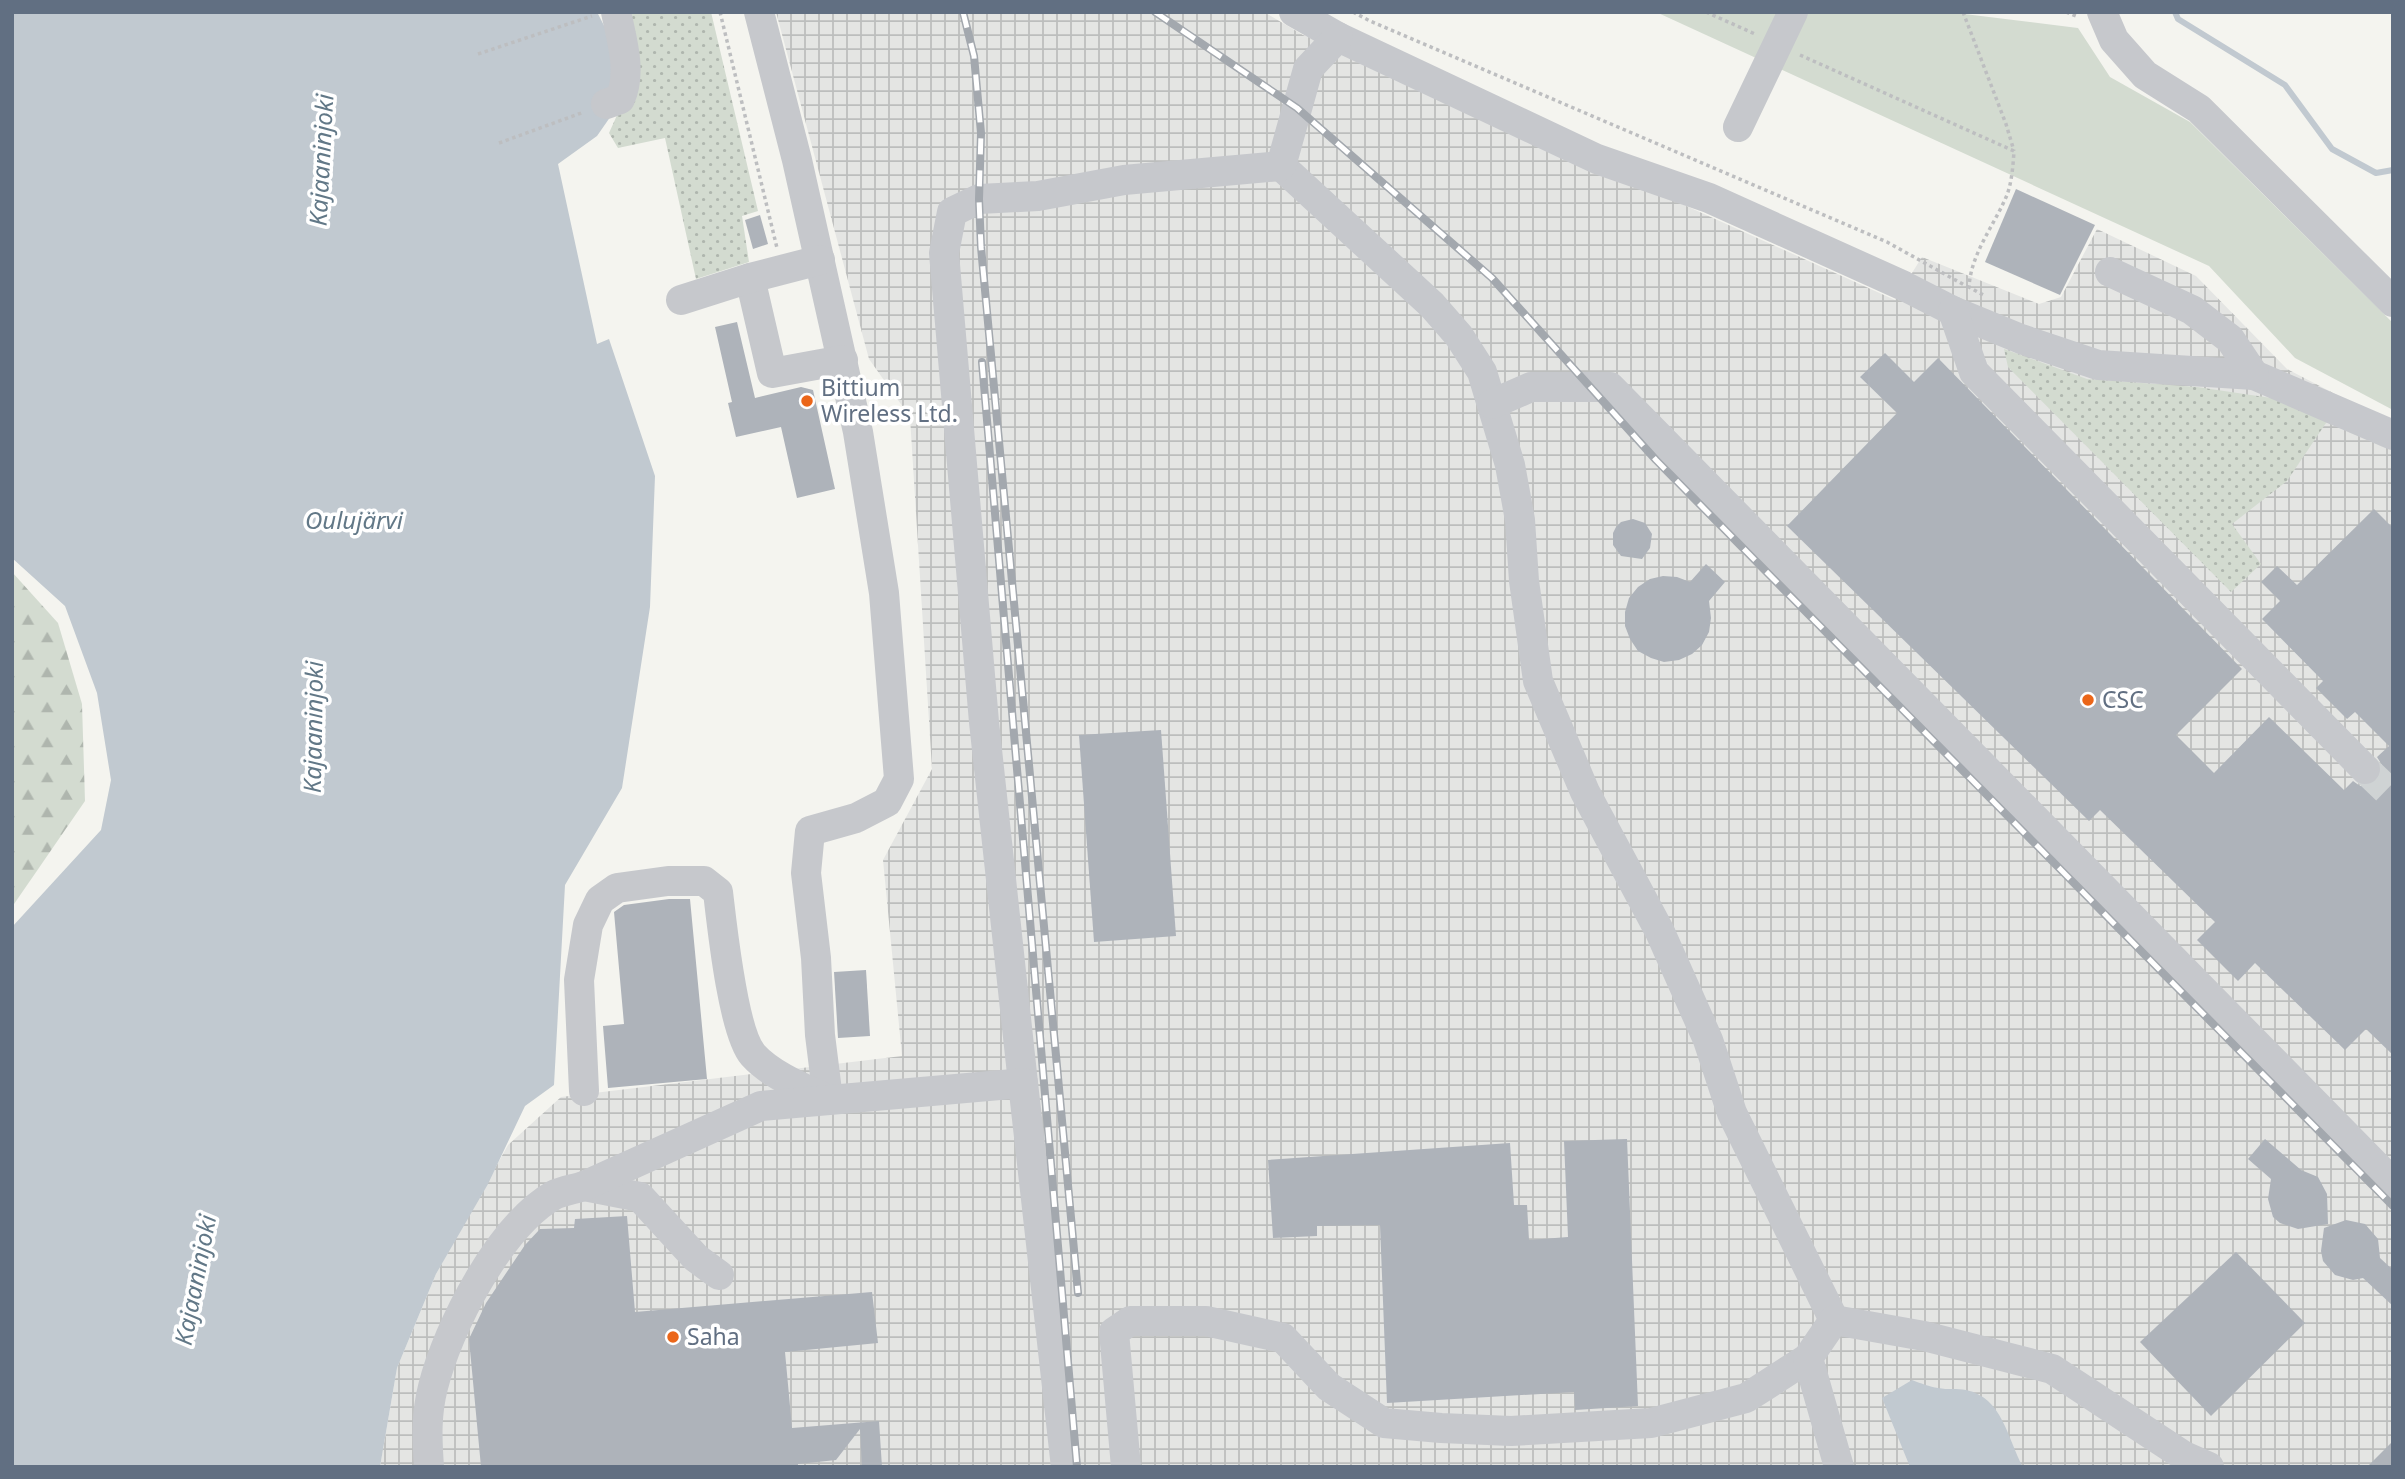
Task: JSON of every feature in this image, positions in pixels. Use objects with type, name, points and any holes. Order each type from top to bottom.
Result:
[{"type":"street","points":[[759,12],[797,160],[858,432],[884,593],[899,779],[887,802],[856,818],[810,831],[806,873],[828,1099]]},
{"type":"street","points":[[1294,12],[1346,25],[1597,159],[1709,198],[1892,280],[1961,299],[2021,339],[2098,365],[2254,375],[2393,435]]},
{"type":"street","points":[[1738,127],[1793,12]]},
{"type":"street","points":[[2102,12],[2114,40],[2145,75],[2199,109],[2393,302]]},
{"type":"street","points":[[606,104],[620,99],[626,86],[625,55],[607,13]]},
{"type":"street","points":[[1281,166],[1308,69],[1346,25]]},
{"type":"street","points":[[1066,1467],[984,723],[944,253],[952,212],[979,199],[1038,196],[1125,180],[1281,166],[1432,305],[1459,336],[1482,372],[1510,465],[1520,520],[1524,581],[1538,681],[1585,792],[1665,944],[1708,1040],[1732,1113],[1834,1320]]},
{"type":"street","points":[[681,300],[820,260]]},
{"type":"street","points":[[2110,272],[2192,310],[2230,339],[2254,375]]},
{"type":"street","points":[[750,278],[772,373],[843,360]]},
{"type":"street","points":[[1961,299],[1974,372],[2365,769]]},
{"type":"street","points":[[1492,404],[1531,387],[1611,387],[2393,1183]]},
{"type":"street","points":[[584,1091],[579,980],[588,925],[600,900],[617,888],[668,881],[704,881],[718,892],[740,1030],[753,1055],[788,1082],[828,1099]]},
{"type":"street","points":[[429,1467],[426,1428],[433,1387],[450,1335],[472,1289],[502,1247],[527,1217],[555,1195],[584,1186],[761,1107],[1023,1083]]},
{"type":"street","points":[[584,1186],[640,1197],[696,1258],[719,1275]]},
{"type":"street","points":[[1126,1467],[1114,1332],[1130,1321],[1206,1321],[1283,1338],[1329,1387],[1384,1423],[1511,1431],[1651,1423],[1746,1398],[1808,1358],[1834,1320]]},
{"type":"street","points":[[1834,1320],[1924,1336],[2052,1369],[2184,1456],[2209,1467]]},
{"type":"street","points":[[1808,1358],[1839,1467]]},
{"type":"path","points":[[720,12],[784,269]]},
{"type":"path","points":[[1963,12],[2014,151]]},
{"type":"path","points":[[2066,12],[2076,16],[2084,12]]},
{"type":"path","points":[[478,54],[607,13]]},
{"type":"path","points":[[1346,25],[1382,27],[1886,242],[1961,299]]},
{"type":"path","points":[[499,143],[606,104]]},
{"type":"shaded area","points":[[776,12],[1264,12],[1303,35],[1895,300],[1922,257],[2039,304],[2061,297],[2097,229],[2196,276],[2287,369],[2393,424],[2393,1467],[380,1467],[397,1368],[436,1274],[508,1145],[561,1097],[902,1056],[883,860],[932,769],[910,417],[869,359]]},
{"type":"green space","points":[[630,12],[711,12],[758,211],[742,216],[749,262],[696,279],[665,138],[618,148],[609,133],[618,113]]},
{"type":"green space","points":[[1656,12],[1948,12],[2078,28],[2110,77],[2190,122],[2393,323],[2393,410],[2295,358],[2209,266]]},
{"type":"green space","points":[[2004,349],[2087,379],[2197,387],[2278,399],[2328,420],[2287,481],[2232,524],[2261,564],[2231,592],[2008,367]]},
{"type":"green space","points":[[12,572],[58,623],[82,704],[85,801],[12,907]]},
{"type":"water","name":"Oulujärvi","points":[[12,12],[597,12],[613,43],[613,113],[597,136],[558,164],[597,344],[609,339],[655,476],[650,607],[622,788],[565,885],[554,1085],[525,1106],[488,1184],[436,1274],[397,1368],[380,1467],[12,1467],[12,927],[101,830],[111,780],[97,693],[65,606],[12,558]]},
{"type":"water","points":[[1912,1380],[1945,1389],[1966,1390],[1988,1401],[2002,1421],[2023,1467],[1910,1467],[1882,1398]]},
{"type":"building","points":[[2016,189],[2095,225],[2060,295],[1985,262]]},
{"type":"building","points":[[760,215],[768,244],[753,249],[745,220]]},
{"type":"building","points":[[737,322],[755,398],[801,387],[813,390],[835,489],[797,498],[781,427],[736,437],[728,403],[732,402],[715,327]]},
{"type":"building","name":"CSC","points":[[1885,353],[1914,382],[1938,358],[2242,669],[2176,735],[2214,773],[2269,717],[2344,790],[2353,781],[2360,786],[2369,786],[2378,781],[2382,774],[2382,765],[2377,757],[2389,746],[2355,712],[2347,719],[2316,688],[2323,681],[2262,619],[2280,601],[2261,582],[2277,566],[2297,585],[2374,509],[2393,528],[2393,1055],[2366,1029],[2345,1050],[2255,963],[2238,981],[2197,940],[2215,922],[2100,810],[2089,821],[1787,526],[1897,413],[1860,377]]},
{"type":"building","points":[[1633,519],[1645,523],[1652,534],[1650,548],[1642,559],[1621,556],[1613,545],[1616,527],[1621,522]]},
{"type":"building","points":[[1706,564],[1725,582],[1709,601],[1709,632],[1702,645],[1679,660],[1664,662],[1638,651],[1625,626],[1629,598],[1638,587],[1650,579],[1677,577],[1690,582]]},
{"type":"building","points":[[1161,730],[1176,936],[1094,942],[1079,735]]},
{"type":"building","points":[[690,899],[707,1079],[608,1088],[603,1026],[624,1024],[614,912],[624,905]]},
{"type":"building","points":[[866,970],[870,1036],[838,1038],[834,972]]},
{"type":"building","points":[[1627,1139],[1638,1406],[1575,1410],[1574,1392],[1387,1403],[1380,1225],[1317,1226],[1317,1236],[1273,1238],[1268,1160],[1510,1143],[1514,1205],[1527,1205],[1529,1240],[1568,1237],[1564,1141]]},
{"type":"building","points":[[2265,1139],[2301,1170],[2318,1177],[2327,1194],[2328,1224],[2298,1229],[2280,1223],[2273,1217],[2268,1199],[2271,1179],[2248,1159]]},
{"type":"building","name":"Saha","points":[[627,1216],[635,1312],[872,1292],[878,1343],[785,1352],[792,1428],[879,1421],[882,1467],[862,1467],[860,1429],[836,1460],[798,1464],[798,1467],[481,1467],[469,1339],[486,1303],[525,1245],[540,1229],[574,1228],[575,1219]]},
{"type":"building","points":[[2346,1220],[2365,1224],[2378,1239],[2380,1258],[2393,1270],[2393,1306],[2363,1278],[2353,1280],[2335,1275],[2323,1261],[2321,1251],[2324,1228]]},
{"type":"building","points":[[2236,1252],[2305,1323],[2211,1416],[2140,1342]]},
{"type":"building","points":[[2393,1441],[2393,1467],[2367,1467]]},
{"type":"waterway","points":[[2175,12],[2178,19],[2285,85],[2332,149],[2376,173],[2393,170]]},
{"type":"tunnel","points":[[2365,769],[2393,796]]},
{"type":"railway","points":[[963,12],[974,56],[981,133],[981,247],[1078,1293]]},
{"type":"railway","points":[[1155,12],[1297,108],[1492,278],[1656,460],[2393,1206]]},
{"type":"railway","points":[[982,362],[1077,1467]]},
{"type":"place","name":"Bittium Wireless Ltd.","points":[[807,401]]},
{"type":"place","name":"CSC","points":[[2088,700]]},
{"type":"place","name":"Saha","points":[[673,1337]]},
{"type":"water label","name":"Kajaaninjoki","points":[[322,160]]},
{"type":"water label","name":"Kajaaninjoki","points":[[314,727]]},
{"type":"water label","name":"Kajaaninjoki","points":[[196,1280]]}]
